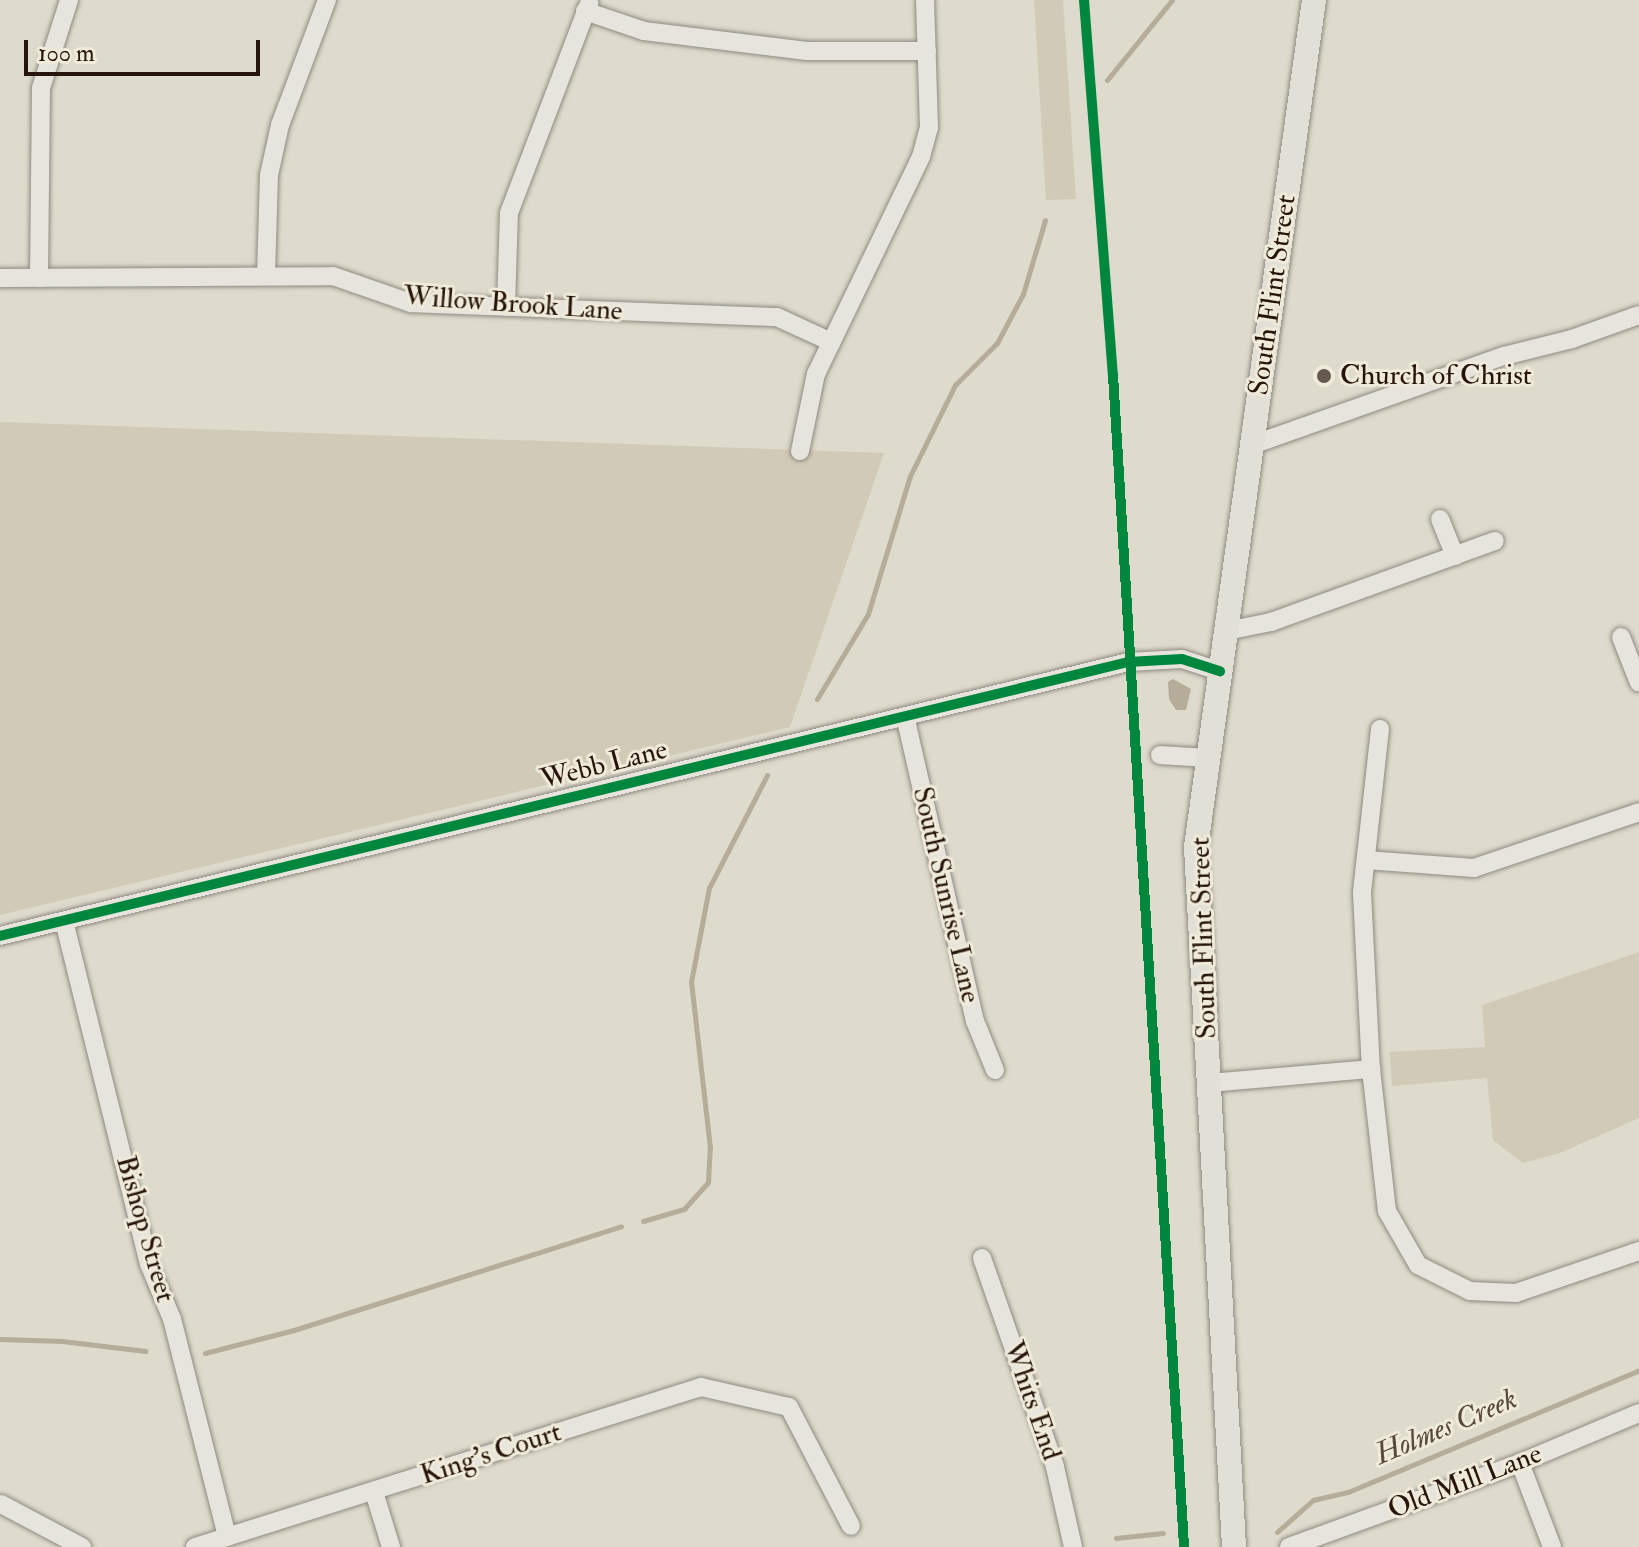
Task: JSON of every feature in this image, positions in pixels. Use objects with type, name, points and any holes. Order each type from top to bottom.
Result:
[{"type":"main road","name":"South Flint Street","points":[[1234,1547],[1196,847],[1314,0]]},
{"type":"street","points":[[39,278],[41,88],[69,0]]},
{"type":"street","points":[[266,276],[269,175],[280,125],[327,0]]},
{"type":"street","points":[[800,451],[807,405],[816,374],[921,157],[929,127],[925,0]]},
{"type":"street","points":[[506,307],[509,213],[588,6],[644,31],[807,51],[927,51]]},
{"type":"street","name":"Willow Brook Lane","points":[[0,278],[333,276],[411,303],[777,317],[831,342]]},
{"type":"street","points":[[1252,445],[1504,356],[1572,339],[1639,315]]},
{"type":"street","points":[[1440,519],[1455,556]]},
{"type":"street","points":[[1226,631],[1271,622],[1495,541]]},
{"type":"street","points":[[1621,637],[1639,683]]},
{"type":"street","name":"Webb Lane","points":[[0,936],[1128,662],[1182,659],[1220,671]]},
{"type":"street","name":"South Sunrise Lane","points":[[905,716],[975,1021],[995,1070]]},
{"type":"street","points":[[1380,729],[1362,893],[1371,1069],[1387,1211],[1418,1265],[1470,1291],[1516,1293],[1639,1251]]},
{"type":"street","points":[[1160,755],[1208,758]]},
{"type":"street","points":[[1366,860],[1474,868],[1639,812]]},
{"type":"street","name":"Bishop Street","points":[[64,921],[149,1264],[172,1319],[227,1537]]},
{"type":"street","points":[[1210,1083],[1371,1069]]},
{"type":"street","name":"Whits End","points":[[982,1258],[1055,1467],[1073,1547]]},
{"type":"street","name":"King's Court","points":[[195,1547],[701,1387],[789,1407],[851,1526]]},
{"type":"street","name":"Old Mill Lane","points":[[1289,1547],[1520,1463],[1639,1413]]},
{"type":"street","points":[[1520,1463],[1552,1547]]},
{"type":"street","points":[[374,1492],[391,1547]]},
{"type":"street","points":[[1,1504],[82,1547]]},
{"type":"shaded area","points":[[1034,0],[1063,0],[1076,199],[1046,200]]},
{"type":"shaded area","points":[[0,422],[884,453],[790,727],[0,915]]},
{"type":"shaded area","points":[[1173,679],[1191,689],[1186,710],[1176,710],[1169,699],[1168,682]]},
{"type":"shaded area","points":[[1639,952],[1639,1118],[1560,1153],[1523,1163],[1493,1140],[1487,1078],[1392,1086],[1390,1052],[1485,1047],[1482,1005]]},
{"type":"waterway","points":[[1107,80],[1172,0]]},
{"type":"waterway","points":[[817,699],[868,614],[910,476],[955,385],[997,343],[1023,294],[1045,220]]},
{"type":"waterway","points":[[643,1221],[684,1209],[708,1182],[710,1148],[691,982],[709,888],[767,775]]},
{"type":"waterway","points":[[205,1353],[294,1330],[621,1226]]},
{"type":"waterway","points":[[0,1339],[62,1341],[145,1351]]},
{"type":"waterway","name":"Holmes Creek","points":[[1277,1532],[1313,1500],[1348,1492],[1639,1370]]},
{"type":"waterway","name":"Holmes Creek","points":[[1116,1538],[1163,1533]]},
{"type":"cycle path","points":[[1084,0],[1113,375],[1184,1547]]},
{"type":"cycle path","points":[[0,936],[1128,662],[1182,659],[1220,671]]},
{"type":"place","name":"Church of Christ","points":[[1324,376]]}]
